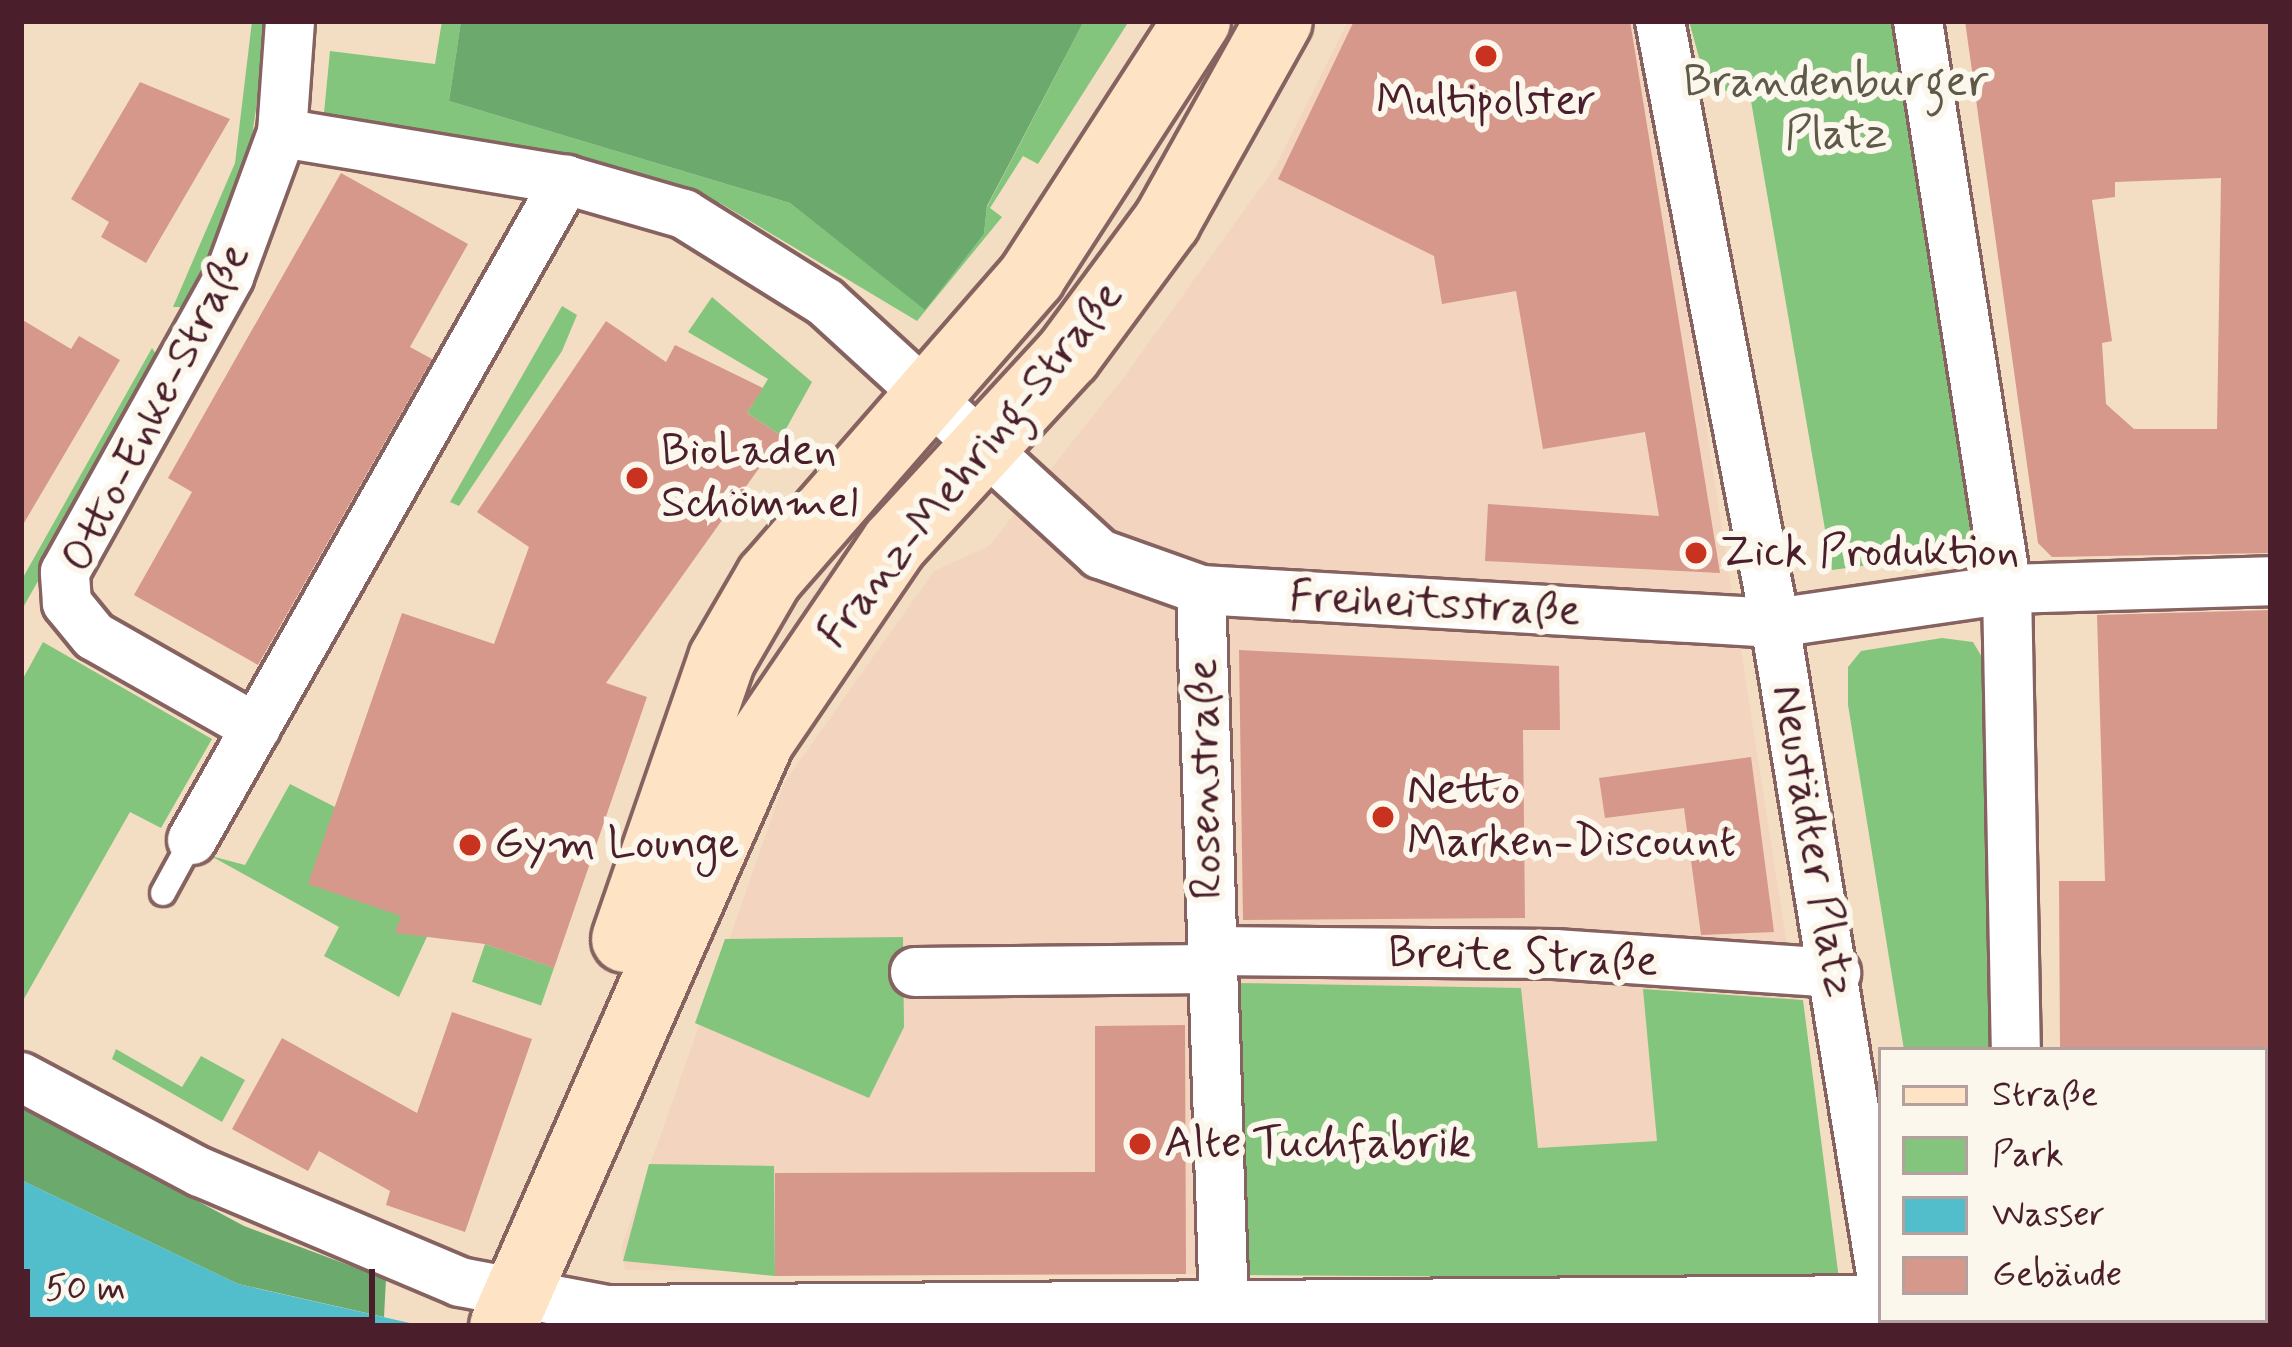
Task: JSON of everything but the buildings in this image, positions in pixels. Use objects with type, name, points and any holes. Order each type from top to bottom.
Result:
[{"type":"main road","name":"Franz-Mehring-Straße","points":[[562,1179],[580,1071],[722,659],[769,578],[1055,246],[1197,21]]},
{"type":"main road","name":"Franz-Mehring-Straße","points":[[510,1311],[562,1179],[761,740],[884,556],[982,451],[1168,220],[1279,21]]},
{"type":"street","name":"Otto-Enke-Straße","points":[[256,728],[94,636],[67,602],[65,572],[229,277],[282,133],[290,21]]},
{"type":"street","points":[[1660,21],[1775,623]]},
{"type":"street","points":[[1918,21],[2007,589],[2016,1047]]},
{"type":"street","points":[[282,133],[566,180],[684,214],[764,256],[928,397]]},
{"type":"street","points":[[192,840],[566,180]]},
{"type":"street","name":"Freiheitsstraße","points":[[928,397],[1100,554],[1201,590],[1775,623],[2007,589],[2271,581]]},
{"type":"street","name":"Rosenstraße","points":[[1201,590],[1224,1310]]},
{"type":"street","name":"Neustädter Platz","points":[[1775,623],[1836,973],[1878,1253]]},
{"type":"street","name":"Breite Straße","points":[[1211,960],[1555,954],[1836,973]]},
{"type":"street","points":[[915,972],[1211,960]]},
{"type":"street","points":[[21,1077],[200,1172],[510,1311],[1224,1310],[1878,1300]]},
{"type":"lane","points":[[163,893],[192,840]]},
{"type":"shaded area","points":[[1348,21],[1643,21],[1839,1279],[625,1270],[621,1248],[784,783],[934,571],[989,546],[1121,381],[1274,169]]},
{"type":"green space","points":[[252,21],[269,21],[246,177],[191,307],[173,307],[235,163]]},
{"type":"green space","points":[[442,21],[461,21],[449,101],[790,203],[925,309],[984,234],[987,207],[1084,21],[1129,21],[1038,164],[1023,156],[990,208],[1002,217],[917,321],[720,203],[324,113],[330,51],[435,64]]},
{"type":"green space","points":[[461,21],[1084,21],[987,206],[984,234],[925,310],[790,203],[449,101]]},
{"type":"green space","name":"Brandenburger Platz","points":[[1689,21],[1908,21],[1988,549],[1832,570],[1751,101],[1706,83]]},
{"type":"green space","points":[[712,297],[812,382],[782,436],[747,413],[768,379],[688,332]]},
{"type":"green space","points":[[562,306],[577,315],[562,351],[459,506],[450,502]]},
{"type":"green space","points":[[152,348],[162,363],[21,611],[21,581]]},
{"type":"green space","points":[[1942,638],[1973,642],[1986,664],[1991,1047],[1904,1047],[1848,705],[1848,667],[1861,651]]},
{"type":"green space","points":[[43,642],[212,739],[161,828],[130,812],[21,1004],[21,682]]},
{"type":"green space","points":[[290,784],[335,807],[432,926],[399,997],[324,956],[339,927],[211,856],[245,865]]},
{"type":"green space","points":[[903,937],[904,1027],[869,1098],[695,1023],[725,939]]},
{"type":"green space","points":[[485,944],[554,968],[541,1006],[472,982]]},
{"type":"green space","points":[[1237,983],[1521,988],[1538,1148],[1657,1141],[1643,989],[1803,1000],[1839,1279],[1242,1275]]},
{"type":"green space","points":[[116,1049],[182,1087],[201,1056],[245,1080],[222,1122],[112,1059]]},
{"type":"green space","points":[[21,1106],[244,1226],[386,1279],[384,1317],[238,1284],[21,1180]]},
{"type":"green space","points":[[649,1164],[774,1166],[775,1276],[623,1261]]},
{"type":"water","points":[[21,1180],[238,1284],[423,1326],[21,1326]]},
{"type":"place","name":"Multipolster","points":[[1486,56]]},
{"type":"place","name":"BioLaden Schömmel","points":[[637,478]]},
{"type":"place","name":"Zick Produktion","points":[[1696,553]]},
{"type":"place","name":"Netto Marken-Discount","points":[[1383,817]]},
{"type":"place","name":"Gym Lounge","points":[[470,845]]},
{"type":"place","name":"Alte Tuchfabrik","points":[[1140,1144]]}]
